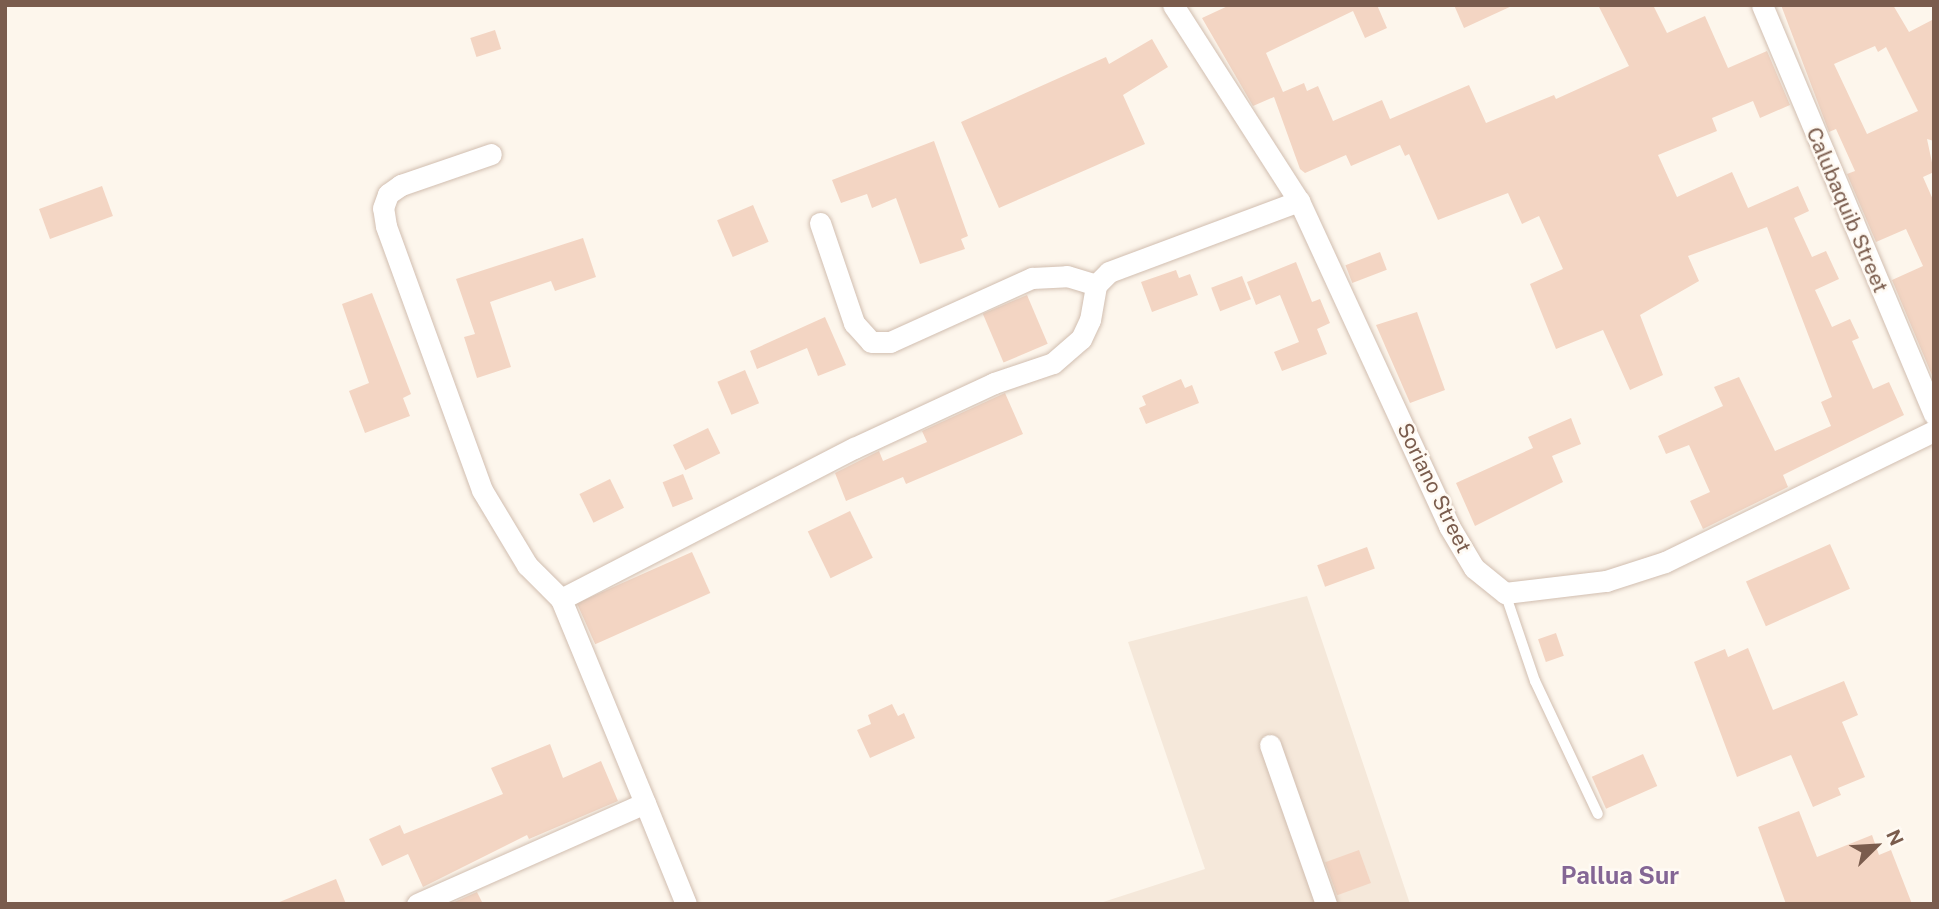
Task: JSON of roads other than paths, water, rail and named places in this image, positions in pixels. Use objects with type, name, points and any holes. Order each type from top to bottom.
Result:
[{"type":"street","name":"Soriano Street","points":[[1173,5],[1299,201],[1449,526],[1474,568],[1505,593]]},
{"type":"street","name":"Calubaquib Street","points":[[1762,5],[1934,414]]},
{"type":"street","points":[[491,154],[401,185],[385,201],[386,226],[482,490],[527,565],[561,599],[686,904]]},
{"type":"street","points":[[561,599],[854,448],[994,383],[1053,363],[1081,339],[1090,320],[1096,285],[1109,272],[1299,201]]},
{"type":"street","points":[[820,223],[854,323],[872,342],[890,342],[1032,278],[1067,276],[1096,285]]},
{"type":"street","points":[[1505,593],[1606,581],[1665,562],[1934,431]]},
{"type":"street","points":[[1270,745],[1326,904]]},
{"type":"street","points":[[417,904],[645,803]]},
{"type":"lane","points":[[1505,593],[1535,681],[1598,814]]},
{"type":"district","name":"Pallua Sur","points":[[1620,876]]}]
